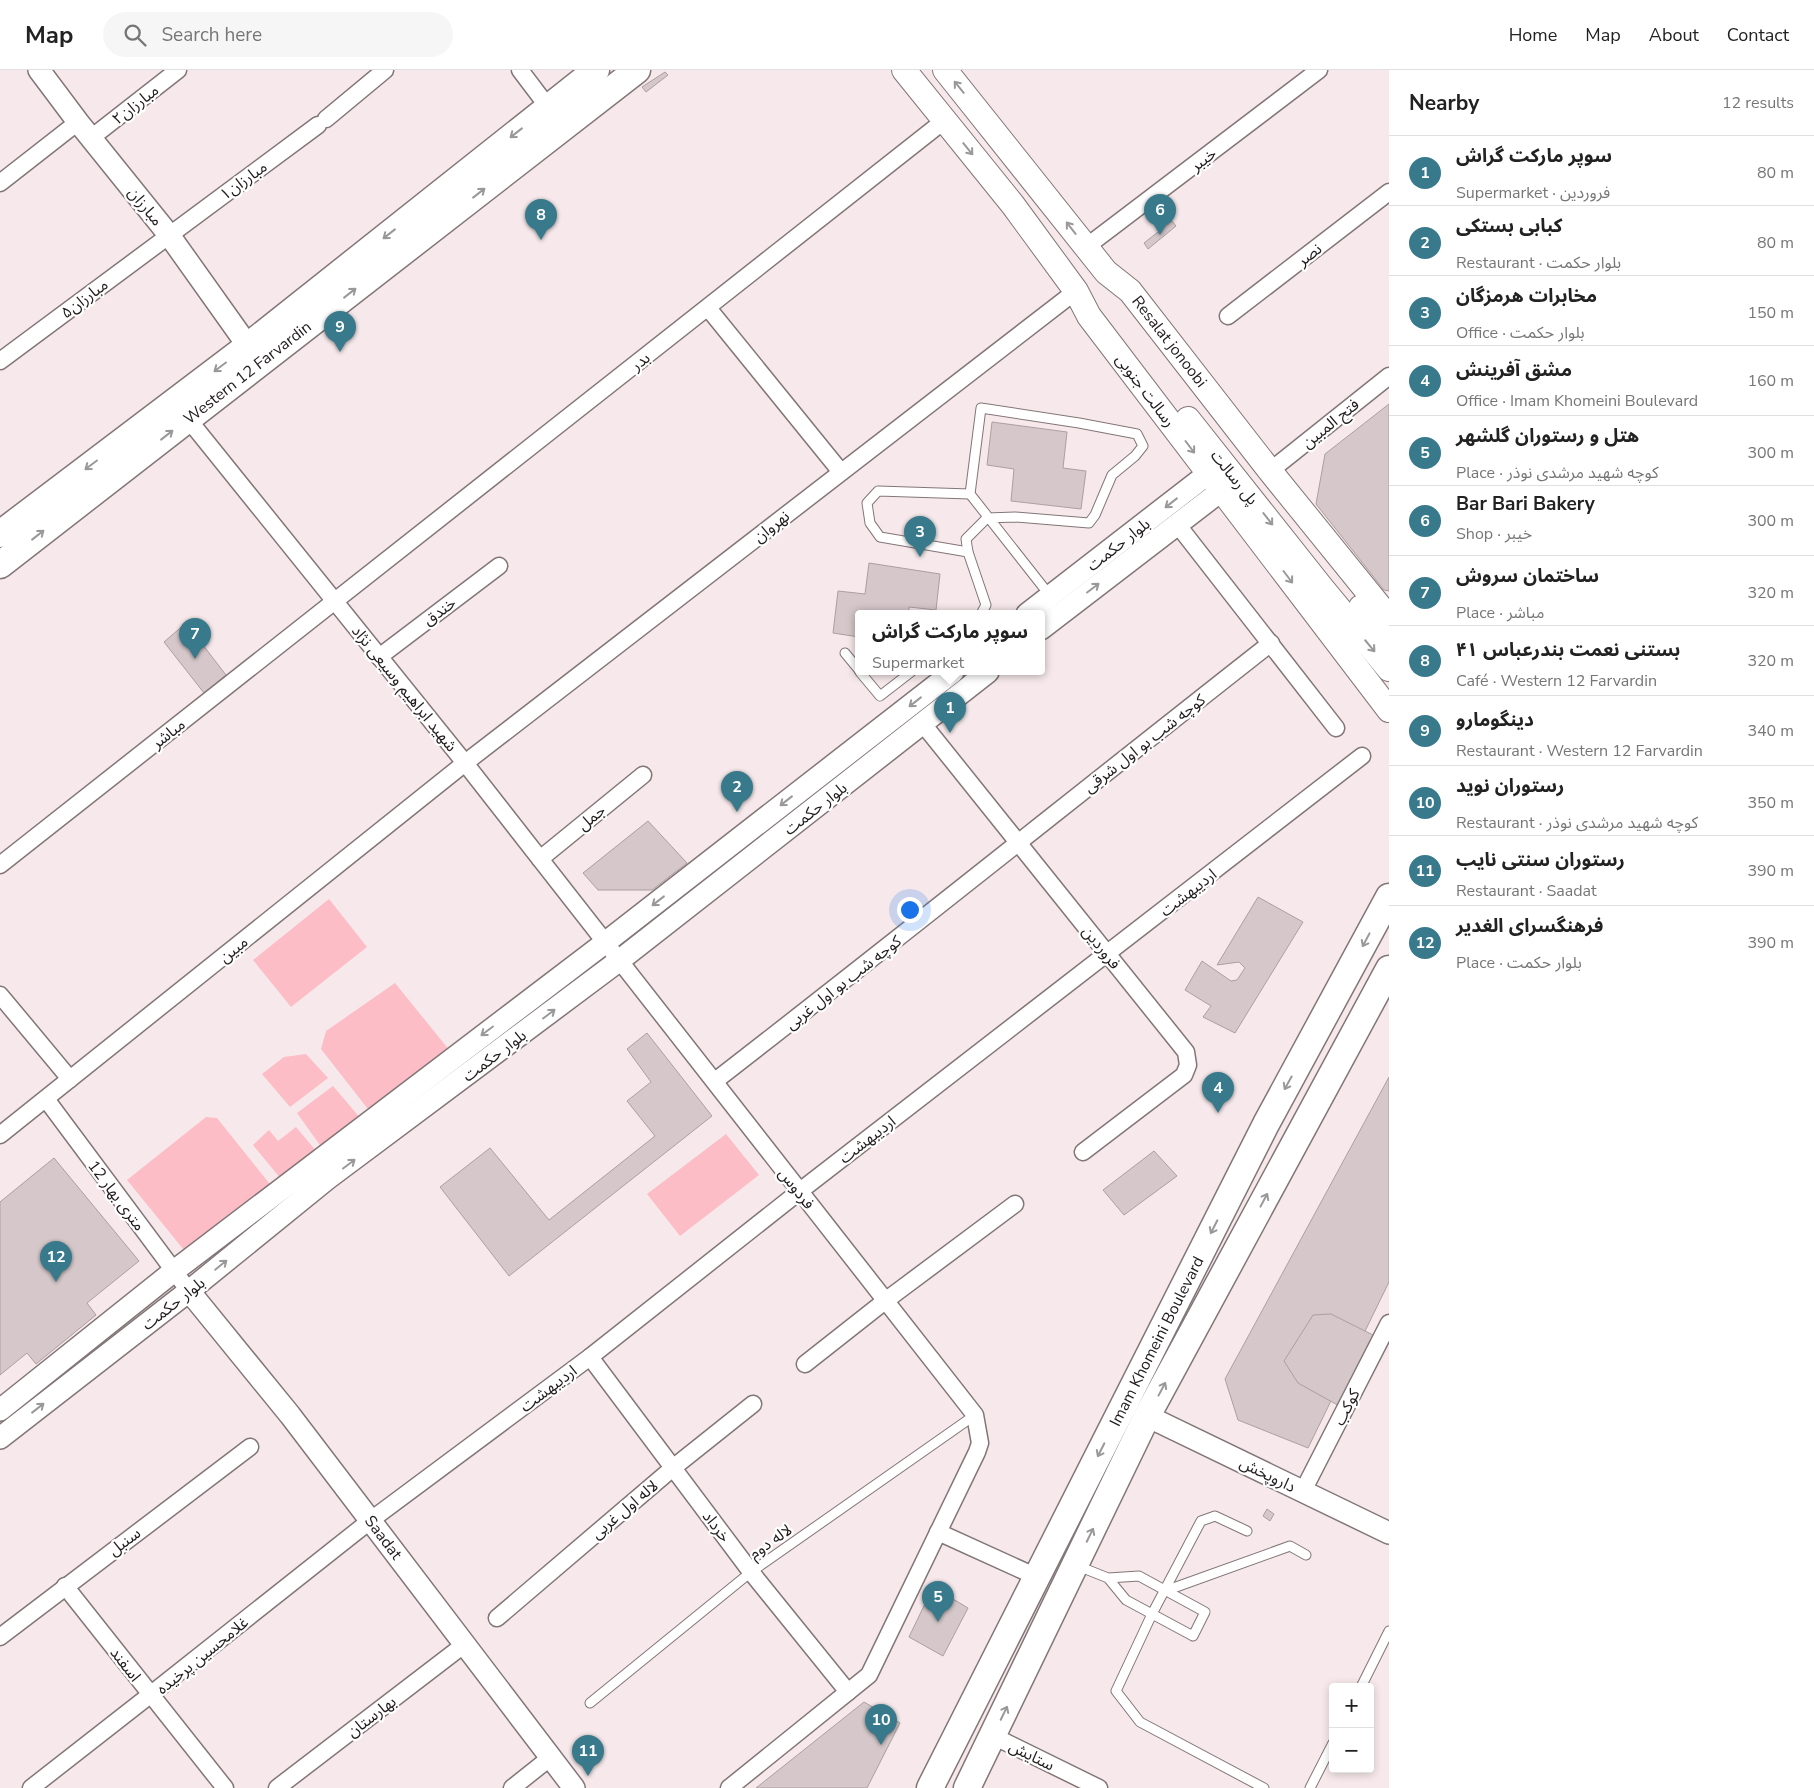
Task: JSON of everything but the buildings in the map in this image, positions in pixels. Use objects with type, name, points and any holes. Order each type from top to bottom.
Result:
[{"type":"main road","name":"Western 12 Farvardin","points":[[0,534],[248,346],[596,70]]},
{"type":"main road","name":"Western 12 Farvardin","points":[[0,565],[637,70]]},
{"type":"main road","name":"رسالت جنوبی","points":[[904,70],[1013,205],[1076,291],[1089,316],[1389,710]]},
{"type":"main road","name":"Resalat jonoobi","points":[[945,70],[1106,272],[1130,290],[1270,471],[1382,602],[1389,618]]},
{"type":"main road","name":"پل رسالت","points":[[1106,272],[1121,302],[1126,325],[1322,588],[1389,669]]},
{"type":"main road","name":"پل رسالت","points":[[1076,291],[1126,325],[1389,641]]},
{"type":"main road","name":"Imam Khomeini Boulevard","points":[[930,1788],[1266,1124],[1389,897]]},
{"type":"main road","name":"Imam Khomeini Boulevard","points":[[967,1788],[1147,1416],[1389,969]]},
{"type":"street","name":"مبارزان","points":[[39,70],[84,130],[168,234],[248,346]]},
{"type":"street","name":"مبارزان۲","points":[[0,183],[178,70]]},
{"type":"street","name":"مبارزان۱","points":[[168,234],[322,122],[385,70]]},
{"type":"street","points":[[520,70],[548,108]]},
{"type":"street","name":"خیبر","points":[[1086,248],[1319,70]]},
{"type":"street","name":"بدر","points":[[335,601],[945,120]]},
{"type":"street","name":"نصر","points":[[1228,316],[1387,198]]},
{"type":"street","name":"مبارزان۵","points":[[0,361],[168,234]]},
{"type":"street","name":"نهروان","points":[[465,763],[1076,291]]},
{"type":"street","points":[[708,308],[840,472]]},
{"type":"street","name":"فتح المبین","points":[[1270,471],[1389,376]]},
{"type":"street","name":"شهید ابراهیم وسیعی نژاد","points":[[188,419],[465,763],[620,960]]},
{"type":"street","name":"بلوار حکمت","points":[[1039,610],[1057,604],[1177,524],[1216,482]]},
{"type":"street","name":"بلوار حکمت","points":[[1045,622],[1057,604],[1216,482]]},
{"type":"street","points":[[1177,524],[1336,728]]},
{"type":"street","name":"خندق","points":[[379,656],[499,566]]},
{"type":"street","name":"مباشر","points":[[0,865],[335,601]]},
{"type":"street","name":"کوچه شب بو اول شرقی","points":[[1016,843],[1271,643]]},
{"type":"street","name":"بلوار حکمت","points":[[0,1410],[174,1271],[606,942],[949,675]]},
{"type":"street","name":"بلوار حکمت","points":[[0,1438],[189,1291],[327,1179],[620,960],[984,675]]},
{"type":"street","name":"فروردین","points":[[923,724],[1016,843],[1186,1052],[1188,1065],[1184,1075],[1083,1152]]},
{"type":"street","name":"اردیبهشت","points":[[371,1520],[590,1357],[800,1191],[1362,756]]},
{"type":"street","name":"مبین","points":[[0,1136],[465,763]]},
{"type":"street","name":"جمل","points":[[540,859],[643,775]]},
{"type":"street","name":"کوچه شب بو اول غربی","points":[[715,1081],[873,958],[1016,843]]},
{"type":"street","name":"فردوس","points":[[620,960],[975,1415]]},
{"type":"street","points":[[0,995],[70,1079]]},
{"type":"street","name":"12 متری بهار","points":[[46,1099],[189,1291]]},
{"type":"street","points":[[805,1364],[1015,1204]]},
{"type":"street","name":"Saadat","points":[[189,1291],[290,1415],[574,1788]]},
{"type":"street","name":"کوکب","points":[[1303,1491],[1389,1323]]},
{"type":"street","name":"خرداد","points":[[590,1357],[751,1572],[848,1692]]},
{"type":"street","name":"لاله اول غربی","points":[[498,1618],[674,1467],[753,1404]]},
{"type":"street","points":[[729,1788],[869,1675],[980,1443],[975,1415]]},
{"type":"street","name":"داروپخش","points":[[1147,1416],[1389,1533]]},
{"type":"street","name":"سنبل","points":[[0,1637],[250,1447]]},
{"type":"street","name":"غلامحسین پرخیده","points":[[31,1788],[371,1520]]},
{"type":"street","points":[[938,1532],[1037,1577]]},
{"type":"street","name":"اسفند","points":[[66,1586],[150,1696],[225,1788]]},
{"type":"street","name":"بهارستان","points":[[277,1788],[465,1644]]},
{"type":"street","name":"ستایش","points":[[993,1736],[1099,1788]]},
{"type":"street","points":[[512,1788],[551,1757]]},
{"type":"lane","points":[[983,610],[986,605],[968,552],[966,539],[987,518],[1015,517],[1089,523],[1095,515],[1112,475],[1135,456],[1143,446],[1137,434],[981,408],[970,494],[987,518],[1057,604]]},
{"type":"lane","points":[[968,552],[880,537],[870,523],[867,503],[878,491],[970,494]]},
{"type":"lane","points":[[845,653],[855,665]]},
{"type":"lane","points":[[863,675],[880,696],[907,675]]},
{"type":"lane","name":"لاله دوم","points":[[590,1703],[751,1572],[975,1415]]},
{"type":"lane","points":[[1247,1531],[1215,1516],[1201,1520],[1152,1614],[1116,1691],[1140,1722],[1264,1788]]},
{"type":"lane","points":[[1165,1591],[1290,1546],[1306,1554]]},
{"type":"lane","points":[[1076,1565],[1108,1578],[1139,1576],[1205,1612],[1193,1636],[1126,1600],[1108,1578]]},
{"type":"lane","points":[[1363,1683],[1389,1631]]},
{"type":"lane","points":[[1310,1788],[1329,1751]]},
{"type":"shaded area","points":[[329,899],[367,947],[291,1007],[253,960]]},
{"type":"shaded area","points":[[395,983],[450,1051],[371,1113],[321,1049],[326,1031]]},
{"type":"shaded area","points":[[306,1054],[328,1078],[290,1107],[262,1074],[284,1057]]},
{"type":"shaded area","points":[[333,1086],[362,1120],[322,1148],[297,1113]]},
{"type":"shaded area","points":[[206,1117],[217,1118],[273,1188],[188,1255],[127,1180]]},
{"type":"shaded area","points":[[296,1127],[317,1152],[281,1179],[253,1145],[269,1130],[278,1141]]},
{"type":"shaded area","points":[[726,1134],[759,1175],[680,1236],[647,1194]]},
{"type":"place","name":"Bar Bari Bakery","points":[[1160,235]]},
{"type":"place","name":"بستنی نعمت بندرعباس ۴۱","points":[[541,240]]},
{"type":"place","name":"دینگومارو","points":[[340,352]]},
{"type":"place","name":"مخابرات هرمزگان","points":[[920,557]]},
{"type":"place","name":"ساختمان سروش","points":[[195,659]]},
{"type":"place","name":"سوپر مارکت گراش","points":[[950,733]]},
{"type":"place","name":"کبابی بستکی","points":[[737,812]]},
{"type":"place","name":"مشق آفرینش","points":[[1218,1113]]},
{"type":"place","name":"فرهنگسرای الغدیر","points":[[56,1282]]},
{"type":"place","name":"هتل و رستوران گلشهر","points":[[938,1622]]},
{"type":"place","name":"رستوران نوید","points":[[881,1745]]},
{"type":"place","name":"رستوران سنتی نایب","points":[[588,1776]]}]
